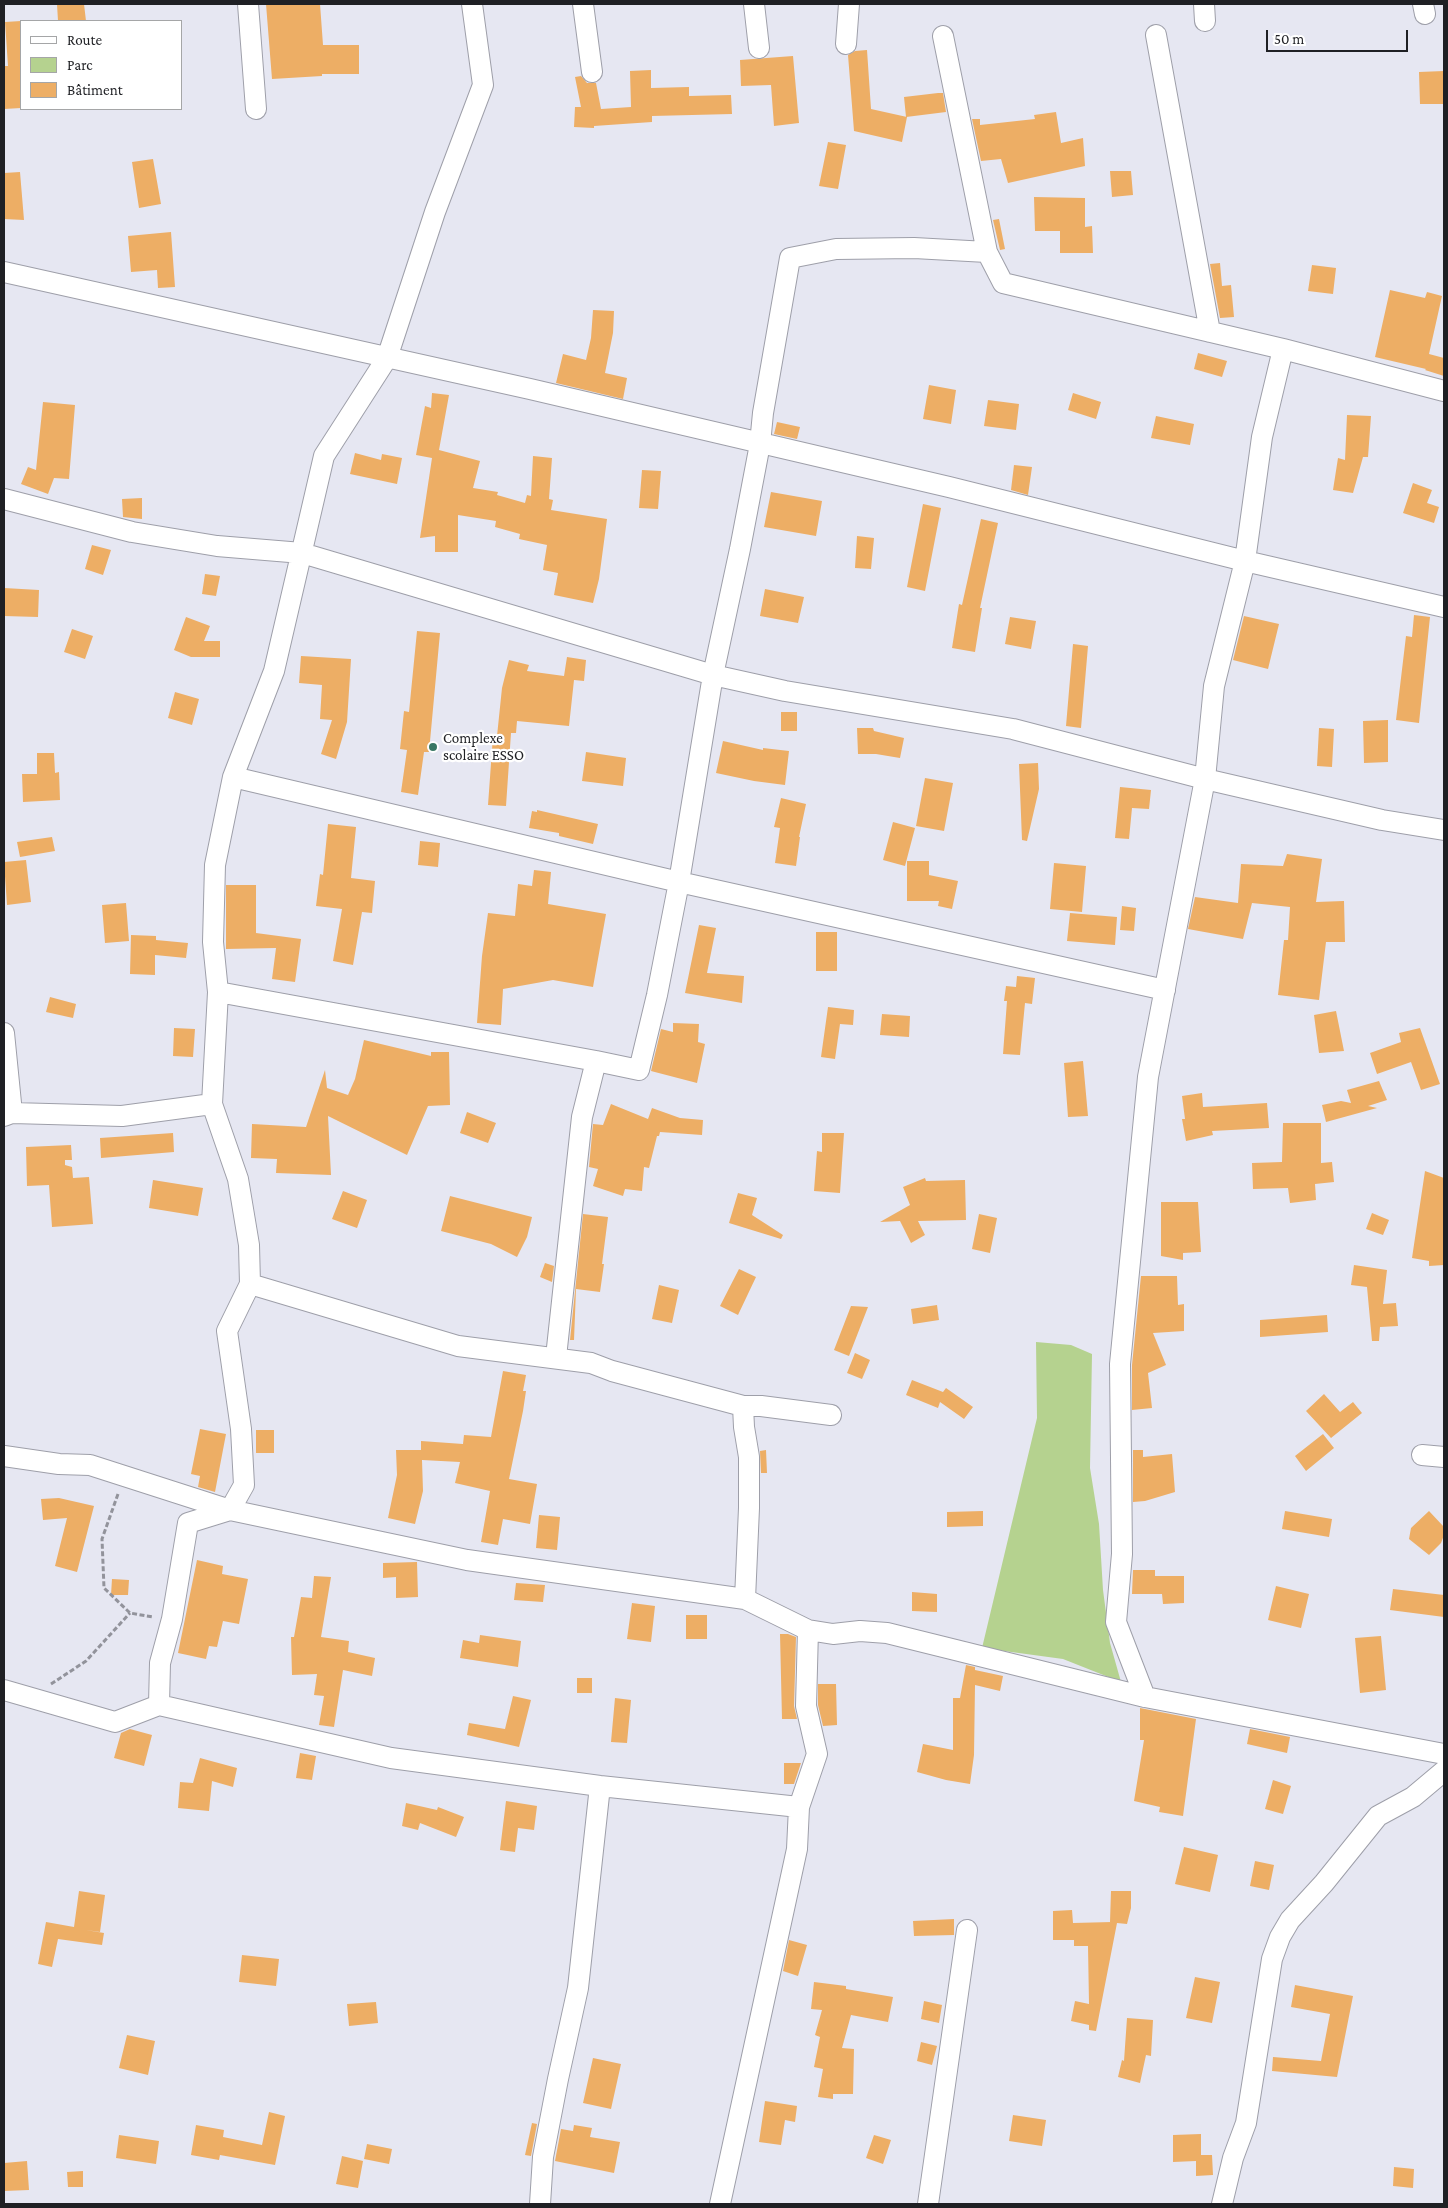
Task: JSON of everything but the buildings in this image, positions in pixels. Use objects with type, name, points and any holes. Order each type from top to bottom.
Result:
[{"type":"street","points":[[248,4],[256,109]]},
{"type":"street","points":[[159,1705],[160,1663],[172,1619],[188,1523],[230,1510],[244,1485],[241,1429],[227,1331],[250,1284],[249,1245],[238,1179],[212,1104],[218,992],[212,942],[216,865],[233,776],[274,671],[324,456],[387,358],[435,212],[483,85],[472,4]]},
{"type":"street","points":[[583,4],[592,72]]},
{"type":"street","points":[[754,4],[759,48]]},
{"type":"street","points":[[846,44],[850,4]]},
{"type":"street","points":[[1156,35],[1210,332]]},
{"type":"street","points":[[943,36],[987,252],[1003,283],[1284,349],[1444,390]]},
{"type":"street","points":[[218,992],[639,1070],[657,995],[679,882],[713,675],[760,444],[766,394],[790,258],[836,249],[914,248],[987,252]]},
{"type":"street","points":[[4,272],[530,389],[949,487],[1245,561],[1444,608]]},
{"type":"street","points":[[1144,1697],[1116,1622],[1122,1554],[1120,1364],[1148,1077],[1205,779],[1214,686],[1245,561],[1262,437],[1284,349]]},
{"type":"street","points":[[4,499],[132,532],[217,546],[302,553],[713,675],[785,691],[1013,729],[1205,779],[1382,820],[1444,830]]},
{"type":"street","points":[[233,776],[679,882],[1165,990]]},
{"type":"street","points":[[4,1033],[8,1114],[122,1116],[212,1104]]},
{"type":"street","points":[[556,1357],[582,1117],[596,1061]]},
{"type":"street","points":[[250,1284],[458,1346],[591,1362],[612,1371],[743,1406],[761,1406],[831,1415]]},
{"type":"street","points":[[743,1406],[749,1457],[745,1599]]},
{"type":"street","points":[[4,1456],[59,1464],[90,1465],[230,1510],[467,1560],[745,1599],[808,1630],[833,1634],[860,1631],[887,1632],[1144,1697],[1444,1754]]},
{"type":"street","points":[[1422,1456],[1444,1457]]},
{"type":"street","points":[[720,2204],[797,1848],[799,1807],[816,1754],[806,1706],[808,1630]]},
{"type":"street","points":[[4,1690],[115,1722],[159,1705],[391,1758],[600,1786],[799,1807]]},
{"type":"street","points":[[1222,2204],[1233,2158],[1246,2122],[1272,1959],[1280,1937],[1290,1920],[1324,1884],[1378,1816],[1413,1797],[1444,1772]]},
{"type":"street","points":[[540,2204],[543,2158],[578,1988],[600,1786]]},
{"type":"street","points":[[928,2204],[967,1930]]},
{"type":"path","points":[[145,1483],[119,1492],[102,1540],[104,1588],[130,1614],[172,1619]]},
{"type":"path","points":[[29,1698],[86,1661],[130,1614]]},
{"type":"green space","points":[[1036,1342],[1071,1345],[1092,1354],[1090,1468],[1099,1524],[1103,1590],[1110,1643],[1121,1682],[1063,1659],[982,1648],[1037,1418]]},
{"type":"place","name":"Complexe scolaire ESSO","points":[[433,747]]}]
